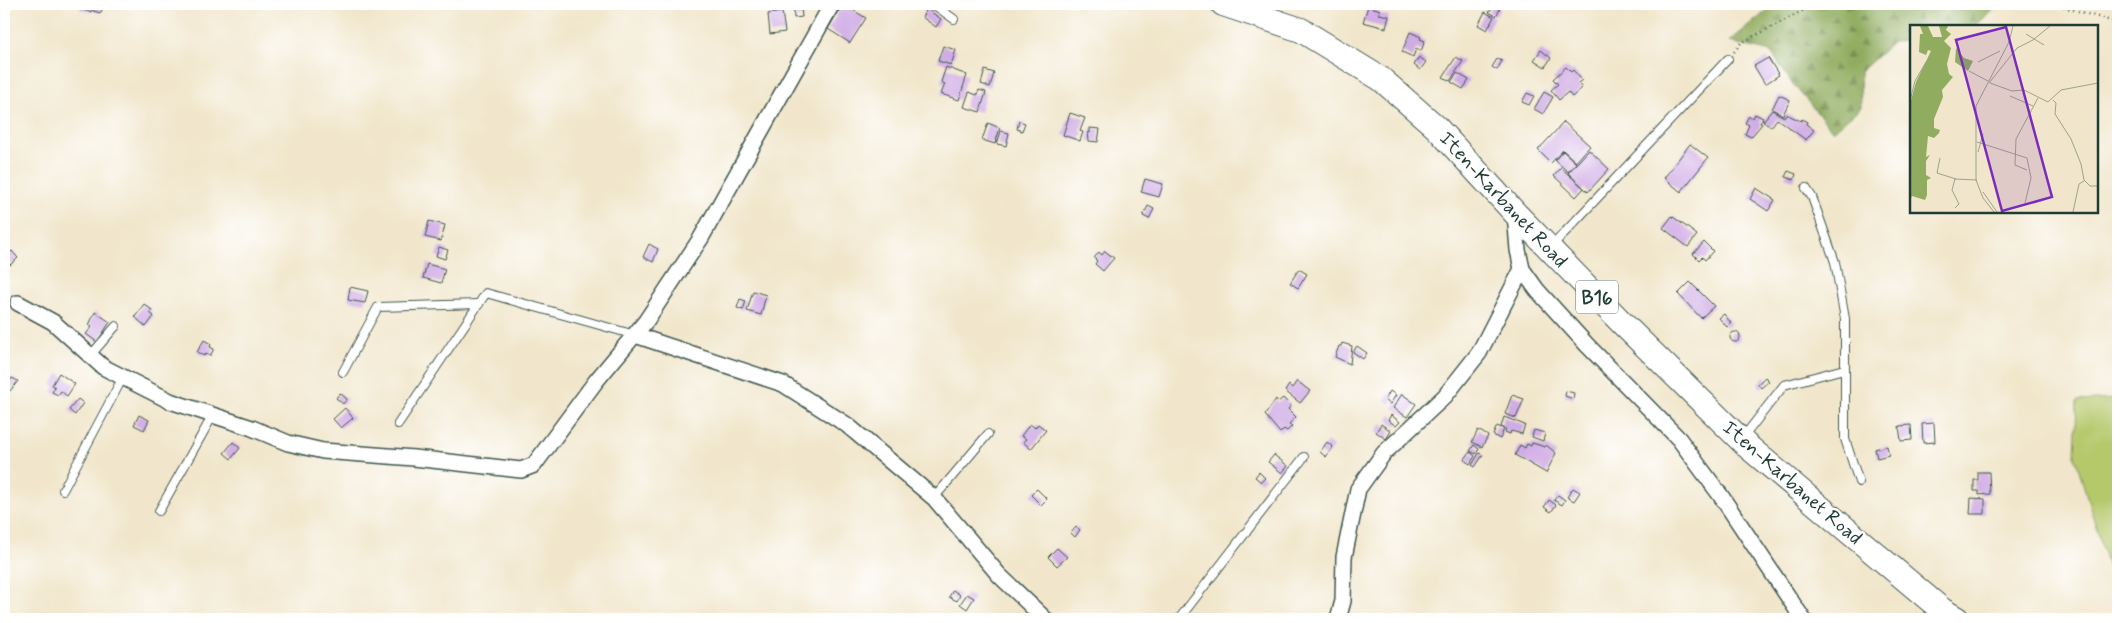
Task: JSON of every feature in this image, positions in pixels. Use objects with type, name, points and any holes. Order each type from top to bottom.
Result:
[{"type":"main road","name":"Iten-Karbanet Road","points":[[1223,4],[1301,30],[1381,79],[1436,127],[1515,213],[1741,440],[1942,610],[1957,619]]},
{"type":"street","points":[[18,303],[53,322],[103,367],[170,401],[252,428],[288,443],[322,451],[414,458],[521,470],[534,465],[541,458],[596,381],[635,335],[701,238],[832,4]]},
{"type":"street","points":[[1515,213],[1518,250],[1522,269],[1537,290],[1581,338],[1679,439],[1721,496],[1803,619]]},
{"type":"street","points":[[1338,619],[1343,601],[1344,557],[1358,489],[1384,453],[1445,396],[1479,353],[1522,269]]},
{"type":"street","points":[[635,335],[783,384],[847,425],[934,498],[999,575],[1045,619]]},
{"type":"lane","points":[[933,4],[954,19]]},
{"type":"lane","points":[[1550,248],[1728,59]]},
{"type":"lane","points":[[1806,188],[1812,197],[1835,262],[1845,319],[1845,439],[1859,482]]},
{"type":"lane","points":[[398,424],[486,293],[635,335]]},
{"type":"lane","points":[[343,372],[378,307],[479,304]]},
{"type":"lane","points":[[90,356],[116,326]]},
{"type":"lane","points":[[1741,440],[1784,385],[1844,368]]},
{"type":"lane","points":[[63,490],[123,377]]},
{"type":"lane","points":[[159,511],[213,415]]},
{"type":"lane","points":[[934,498],[988,434]]},
{"type":"lane","points":[[1179,619],[1304,457]]},
{"type":"path","points":[[1728,59],[1741,43],[1804,10],[1810,4]]},
{"type":"path","points":[[1894,4],[1903,6],[1924,4]]},
{"type":"path","points":[[2054,4],[2118,22]]},
{"type":"green space","points":[[1775,4],[2000,4],[1976,25],[1910,25],[1910,41],[1893,42],[1860,72],[1861,107],[1833,131],[1791,82],[1771,52],[1729,42]]},
{"type":"green space","points":[[2118,399],[2118,611],[2112,580],[2075,457],[2077,401]]},
{"type":"building","points":[[81,4],[93,4],[91,12],[79,9]]},
{"type":"building","points":[[95,4],[103,4],[101,13],[93,11]]},
{"type":"building","points":[[843,4],[866,18],[850,43],[828,29]]},
{"type":"building","points":[[1494,5],[1500,9],[1496,16],[1489,12]]},
{"type":"building","points":[[801,6],[802,17],[794,18],[793,7]]},
{"type":"building","points":[[1368,6],[1380,10],[1379,14],[1389,16],[1386,28],[1363,22]]},
{"type":"building","points":[[927,9],[941,19],[936,27],[922,17]]},
{"type":"building","points":[[782,12],[785,32],[770,34],[768,14]]},
{"type":"building","points":[[1485,12],[1494,17],[1487,30],[1478,25]]},
{"type":"building","points":[[1410,32],[1425,41],[1421,51],[1416,49],[1413,57],[1402,52]]},
{"type":"building","points":[[943,46],[956,50],[951,65],[938,61]]},
{"type":"building","points":[[1541,50],[1551,58],[1545,67],[1534,60]]},
{"type":"building","points":[[1419,57],[1426,62],[1420,70],[1414,65]]},
{"type":"building","points":[[1456,57],[1463,61],[1450,81],[1443,77]]},
{"type":"building","points":[[1768,58],[1779,75],[1765,84],[1754,66]]},
{"type":"building","points":[[1497,59],[1502,61],[1497,70],[1492,67]]},
{"type":"building","points":[[946,67],[967,75],[959,100],[941,94],[945,84],[941,82]]},
{"type":"building","points":[[1566,67],[1571,72],[1573,70],[1582,80],[1578,83],[1582,88],[1572,97],[1568,92],[1559,100],[1551,90],[1558,84],[1553,79]]},
{"type":"building","points":[[985,70],[994,73],[990,87],[981,84]]},
{"type":"building","points":[[1457,73],[1469,80],[1463,89],[1451,82]]},
{"type":"building","points":[[979,90],[986,92],[980,112],[964,107],[969,92],[977,95]]},
{"type":"building","points":[[1544,92],[1553,97],[1543,114],[1534,109]]},
{"type":"building","points":[[1527,93],[1534,96],[1529,105],[1522,102]]},
{"type":"building","points":[[1779,95],[1790,100],[1783,115],[1772,109]]},
{"type":"building","points":[[1772,110],[1784,117],[1786,114],[1801,121],[1802,119],[1814,130],[1806,140],[1777,119],[1771,127],[1763,121]]},
{"type":"building","points":[[1070,113],[1085,118],[1080,131],[1083,132],[1080,141],[1063,135]]},
{"type":"building","points":[[1755,114],[1763,118],[1760,123],[1762,124],[1751,137],[1745,134],[1749,125],[1745,123],[1749,116],[1753,118]]},
{"type":"building","points":[[1019,121],[1025,123],[1022,131],[1017,129]]},
{"type":"building","points":[[1564,122],[1590,146],[1576,162],[1563,150],[1551,163],[1538,150]]},
{"type":"building","points":[[988,123],[1000,128],[995,144],[982,140]]},
{"type":"building","points":[[1090,128],[1100,129],[1098,142],[1089,141],[1088,132],[1090,133]]},
{"type":"building","points":[[1001,131],[1009,133],[1006,146],[997,144]]},
{"type":"building","points":[[1690,144],[1708,158],[1681,192],[1664,178]]},
{"type":"building","points":[[1589,150],[1609,169],[1588,192],[1568,173]]},
{"type":"building","points":[[1563,151],[1576,163],[1568,172],[1555,160]]},
{"type":"building","points":[[1561,168],[1584,188],[1576,197],[1554,176]]},
{"type":"building","points":[[1788,171],[1796,174],[1794,180],[1785,177]]},
{"type":"building","points":[[1145,179],[1163,184],[1159,197],[1141,192]]},
{"type":"building","points":[[1756,188],[1775,200],[1768,211],[1750,199]]},
{"type":"building","points":[[1148,206],[1154,209],[1149,219],[1143,216]]},
{"type":"building","points":[[1672,216],[1697,235],[1688,247],[1663,228]]},
{"type":"building","points":[[429,221],[445,225],[441,241],[425,237]]},
{"type":"building","points":[[1704,242],[1713,251],[1705,260],[1702,257],[1699,260],[1693,254]]},
{"type":"building","points":[[649,244],[658,249],[653,262],[643,257]]},
{"type":"building","points":[[439,247],[448,250],[445,259],[436,256]]},
{"type":"building","points":[[12,251],[18,258],[10,265],[4,258]]},
{"type":"building","points":[[1105,251],[1114,258],[1103,271],[1095,264],[1097,261],[1094,258],[1099,252],[1102,255]]},
{"type":"building","points":[[427,264],[445,269],[441,283],[423,278]]},
{"type":"building","points":[[1299,269],[1307,274],[1298,288],[1290,283]]},
{"type":"building","points":[[1690,282],[1714,306],[1701,318],[1678,294]]},
{"type":"building","points":[[350,287],[368,291],[365,303],[348,300]]},
{"type":"building","points":[[753,291],[766,295],[761,315],[747,311]]},
{"type":"building","points":[[740,299],[746,301],[743,310],[737,308]]},
{"type":"building","points":[[144,304],[152,310],[150,313],[154,316],[146,327],[135,317]]},
{"type":"building","points":[[95,312],[110,322],[97,342],[86,334],[92,327],[89,325]]},
{"type":"building","points":[[1724,314],[1731,323],[1727,327],[1719,318]]},
{"type":"building","points":[[1735,332],[1740,337],[1735,342],[1730,337]]},
{"type":"building","points":[[204,340],[211,344],[210,347],[214,349],[210,356],[206,354],[204,356],[197,352]]},
{"type":"building","points":[[1342,343],[1352,346],[1350,364],[1335,357]]},
{"type":"building","points":[[1357,346],[1367,353],[1363,359],[1353,352]]},
{"type":"building","points":[[59,373],[75,384],[67,396],[61,391],[58,395],[52,392],[55,387],[52,385]]},
{"type":"building","points":[[1765,377],[1769,381],[1761,388],[1758,384]]},
{"type":"building","points":[[12,378],[18,381],[10,391],[5,388]]},
{"type":"building","points":[[1297,381],[1310,391],[1300,403],[1285,391],[1289,385],[1292,388]]},
{"type":"building","points":[[1390,391],[1396,395],[1390,404],[1385,400]]},
{"type":"building","points":[[1566,391],[1574,393],[1573,399],[1565,396]]},
{"type":"building","points":[[340,393],[347,399],[343,404],[336,398]]},
{"type":"building","points":[[1402,394],[1416,404],[1407,417],[1393,408]]},
{"type":"building","points":[[1512,395],[1524,399],[1516,418],[1505,414]]},
{"type":"building","points":[[1283,398],[1291,406],[1288,409],[1296,417],[1289,424],[1292,426],[1287,431],[1284,429],[1280,433],[1265,415],[1276,399],[1278,402]]},
{"type":"building","points":[[78,399],[83,403],[75,415],[69,410]]},
{"type":"building","points":[[345,408],[353,418],[341,428],[333,419]]},
{"type":"building","points":[[139,415],[149,420],[144,430],[134,425]]},
{"type":"building","points":[[1391,415],[1400,422],[1396,426],[1388,420]]},
{"type":"building","points":[[1504,417],[1525,425],[1522,434],[1511,431],[1510,434],[1505,432],[1506,429],[1501,427]]},
{"type":"building","points":[[1934,423],[1935,442],[1923,443],[1922,424]]},
{"type":"building","points":[[1030,424],[1035,428],[1038,424],[1046,430],[1031,449],[1023,442],[1026,439],[1021,436]]},
{"type":"building","points":[[1381,424],[1391,431],[1386,439],[1376,432]]},
{"type":"building","points":[[1911,425],[1912,440],[1901,441],[1899,426]]},
{"type":"building","points":[[1497,426],[1504,429],[1500,439],[1493,435]]},
{"type":"building","points":[[1478,430],[1488,436],[1482,447],[1472,442]]},
{"type":"building","points":[[1534,430],[1545,433],[1543,441],[1532,437]]},
{"type":"building","points":[[233,442],[240,448],[231,459],[224,453]]},
{"type":"building","points":[[1327,442],[1333,447],[1326,457],[1320,452]]},
{"type":"building","points":[[1532,443],[1545,447],[1546,445],[1556,453],[1546,473],[1515,455],[1520,445],[1525,448],[1527,444],[1531,446]]},
{"type":"building","points":[[1474,445],[1479,449],[1476,454],[1470,451]]},
{"type":"building","points":[[1887,446],[1889,455],[1877,458],[1875,449]]},
{"type":"building","points":[[1470,452],[1475,456],[1470,464],[1464,460]]},
{"type":"building","points":[[1479,453],[1483,455],[1475,467],[1472,465]]},
{"type":"building","points":[[1274,455],[1288,466],[1282,473],[1268,462]]},
{"type":"building","points":[[1259,472],[1265,478],[1261,482],[1255,477]]},
{"type":"building","points":[[1978,472],[1989,472],[1990,494],[1979,495],[1979,491],[1974,491],[1974,480],[1978,480]]},
{"type":"building","points":[[1573,488],[1580,492],[1574,501],[1567,497]]},
{"type":"building","points":[[1037,489],[1047,499],[1041,505],[1031,495]]},
{"type":"building","points":[[1558,495],[1565,500],[1562,505],[1554,500]]},
{"type":"building","points":[[1971,498],[1985,499],[1985,514],[1970,514]]},
{"type":"building","points":[[1549,500],[1556,505],[1551,512],[1544,507]]},
{"type":"building","points":[[1076,527],[1080,530],[1075,537],[1071,533]]},
{"type":"building","points":[[1057,548],[1067,557],[1057,566],[1048,557]]},
{"type":"building","points":[[953,590],[960,595],[957,601],[949,597]]},
{"type":"building","points":[[967,594],[974,598],[967,609],[960,604]]}]
